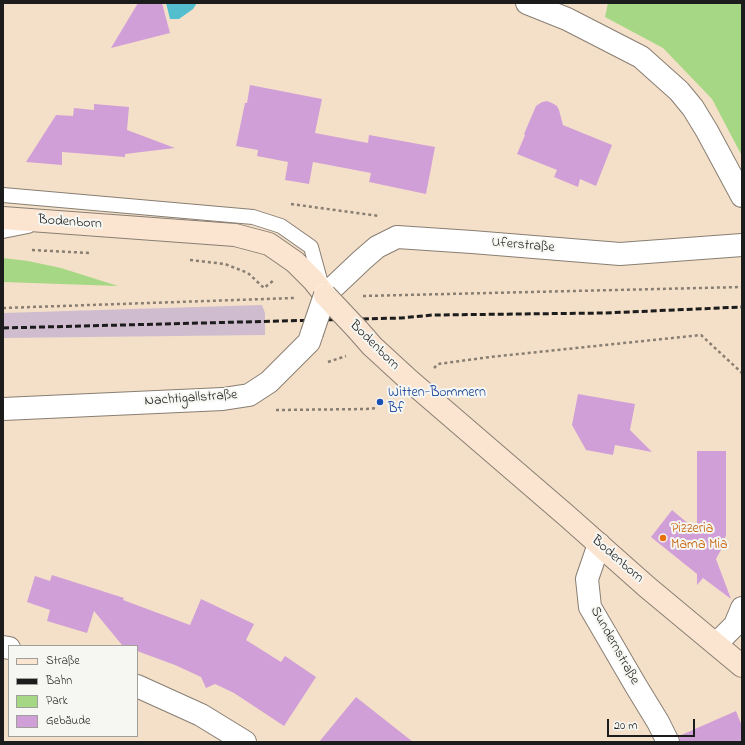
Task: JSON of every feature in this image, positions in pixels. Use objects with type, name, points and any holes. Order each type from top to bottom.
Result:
[{"type":"main road","name":"Bodenborn","points":[[3,218],[236,235],[269,244],[295,262],[372,346],[409,380],[647,587],[742,666]]},
{"type":"street","points":[[527,3],[567,18],[640,57],[679,91],[693,108],[739,182]]},
{"type":"street","name":"Uferstraße","points":[[319,288],[342,278],[377,247],[397,237],[620,254],[742,245]]},
{"type":"street","name":"Nachtigallstraße","points":[[3,410],[223,399],[249,395],[269,382],[310,342],[319,288]]},
{"type":"street","name":"Sundernstraße","points":[[599,544],[587,579],[590,607],[658,722],[668,742]]},
{"type":"street","points":[[716,644],[735,625],[742,608]]},
{"type":"street","points":[[138,686],[201,715],[245,742]]},
{"type":"lane","points":[[3,195],[253,217],[281,226],[311,247],[319,288]]},
{"type":"lane","points":[[3,231],[49,221]]},
{"type":"path","points":[[284,203],[382,216]]},
{"type":"path","points":[[26,249],[96,253]]},
{"type":"path","points":[[190,260],[225,264],[248,273]]},
{"type":"path","points":[[398,295],[742,287]]},
{"type":"path","points":[[3,308],[259,299]]},
{"type":"path","points":[[438,364],[490,357],[700,335],[742,372]]},
{"type":"path","points":[[273,409],[377,408]]},
{"type":"shaded area","points":[[262,305],[265,313],[265,335],[3,338],[3,313]]},
{"type":"green space","points":[[608,3],[742,3],[742,156],[712,99],[663,48],[605,17]]},
{"type":"green space","points":[[3,258],[28,261],[61,268],[118,286],[3,282]]},
{"type":"water","points":[[166,3],[197,3],[193,9],[179,19],[170,19]]},
{"type":"building","points":[[138,3],[162,3],[170,33],[111,48]]},
{"type":"building","points":[[250,85],[322,99],[315,133],[368,143],[369,135],[435,147],[426,194],[369,182],[371,173],[313,162],[309,184],[285,180],[288,162],[257,156],[258,150],[236,146]]},
{"type":"building","points":[[547,101],[557,106],[563,125],[612,145],[596,186],[580,179],[578,187],[554,177],[557,170],[517,154],[536,106]]},
{"type":"building","points":[[94,104],[129,107],[127,130],[175,148],[125,154],[125,157],[62,152],[62,165],[26,162],[56,115],[73,116],[74,108],[94,110]]},
{"type":"building","points":[[578,394],[635,404],[630,430],[652,452],[615,445],[613,455],[586,450],[572,425]]},
{"type":"building","points":[[697,451],[726,451],[726,535],[716,559],[731,599],[703,578],[697,585],[697,574],[651,537],[672,510],[697,531]]},
{"type":"building","points":[[52,575],[124,598],[123,600],[190,625],[201,599],[254,624],[246,640],[281,662],[285,656],[316,677],[284,726],[234,693],[215,684],[206,688],[201,677],[175,665],[138,651],[138,645],[122,645],[94,611],[87,633],[47,621],[50,610],[27,602],[35,576],[50,581]]},
{"type":"building","points":[[356,697],[413,742],[319,742]]},
{"type":"building","points":[[736,711],[742,726],[742,742],[680,742],[679,736]]},
{"type":"railway","points":[[3,328],[401,318],[433,315],[605,313],[742,307]]},
{"type":"place","name":"Witten-Bommern Bf","points":[[380,402]]},
{"type":"place","name":"Pizzeria Mama Mia","points":[[663,538]]}]
